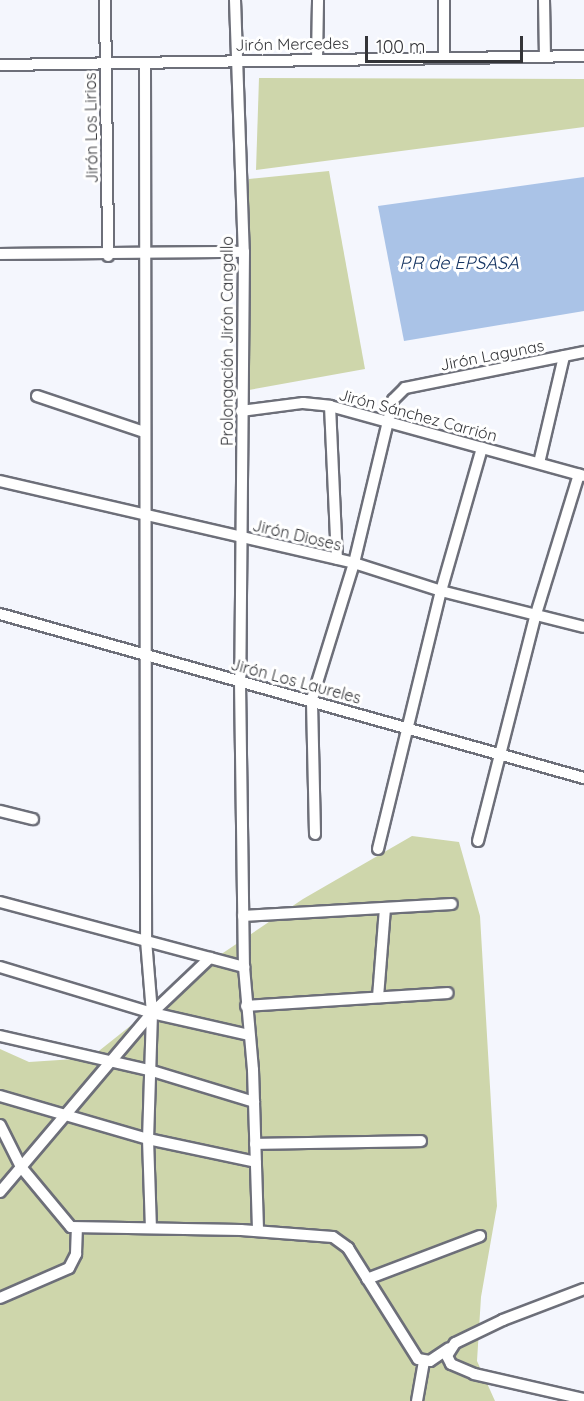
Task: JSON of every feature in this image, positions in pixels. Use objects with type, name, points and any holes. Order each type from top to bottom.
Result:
[{"type":"street","name":"Jirón Los Lirios","points":[[105,0],[108,256]]},
{"type":"street","name":"Prolongación Jirón Cangallo","points":[[235,0],[239,178],[244,252],[240,681],[243,916],[246,1006],[254,1102],[258,1231]]},
{"type":"street","points":[[317,59],[318,0]]},
{"type":"street","points":[[444,0],[444,55]]},
{"type":"street","points":[[544,0],[545,55]]},
{"type":"street","name":"Jirón Mercedes","points":[[0,65],[145,65],[238,60],[444,55],[584,56]]},
{"type":"street","points":[[145,65],[146,940],[152,1013],[148,1139],[151,1228]]},
{"type":"street","points":[[0,254],[108,256],[244,252]]},
{"type":"street","name":"Jirón Lagunas","points":[[388,420],[393,400],[405,388],[584,352]]},
{"type":"street","points":[[539,463],[564,356]]},
{"type":"street","points":[[37,396],[144,432]]},
{"type":"street","name":"Jirón Sánchez Carrión","points":[[241,411],[303,404],[330,406],[388,420],[581,475]]},
{"type":"street","points":[[330,406],[337,559]]},
{"type":"street","points":[[315,834],[312,699],[354,563],[388,420]]},
{"type":"street","points":[[378,849],[441,591],[482,447]]},
{"type":"street","points":[[478,841],[536,614],[581,475]]},
{"type":"street","name":"Jirón Dioses","points":[[0,481],[144,517],[354,563],[441,591],[584,627]]},
{"type":"street","name":"Jirón Los Laureles","points":[[0,614],[312,699],[500,756],[584,778]]},
{"type":"street","points":[[0,811],[33,819]]},
{"type":"street","points":[[0,902],[244,967]]},
{"type":"street","points":[[243,916],[452,904]]},
{"type":"street","points":[[378,997],[385,908]]},
{"type":"street","points":[[0,1192],[152,1013],[210,958]]},
{"type":"street","points":[[0,968],[152,1013],[249,1035]]},
{"type":"street","points":[[246,1006],[448,993]]},
{"type":"street","points":[[0,1036],[149,1070],[254,1102]]},
{"type":"street","points":[[0,1096],[148,1139],[256,1162]]},
{"type":"street","points":[[0,1125],[21,1167],[66,1224],[77,1228],[258,1231],[343,1241],[414,1353],[424,1362]]},
{"type":"street","points":[[255,1144],[421,1141]]},
{"type":"street","points":[[0,1298],[69,1268],[76,1254],[77,1228]]},
{"type":"street","points":[[367,1279],[480,1236]]},
{"type":"street","points":[[424,1362],[503,1320],[584,1289]]},
{"type":"street","points":[[449,1348],[451,1364],[459,1370],[584,1399]]},
{"type":"street","points":[[417,1401],[424,1362]]},
{"type":"green space","points":[[259,78],[584,79],[584,127],[256,170]]},
{"type":"green space","points":[[329,171],[365,369],[249,390],[249,179]]},
{"type":"green space","points":[[412,836],[459,842],[480,916],[497,1206],[481,1297],[477,1361],[495,1401],[0,1401],[0,1049],[29,1062],[90,1058],[217,957],[303,899]]},
{"type":"water","name":"P.R de EPSASA","points":[[584,177],[584,311],[404,341],[378,206]]}]
